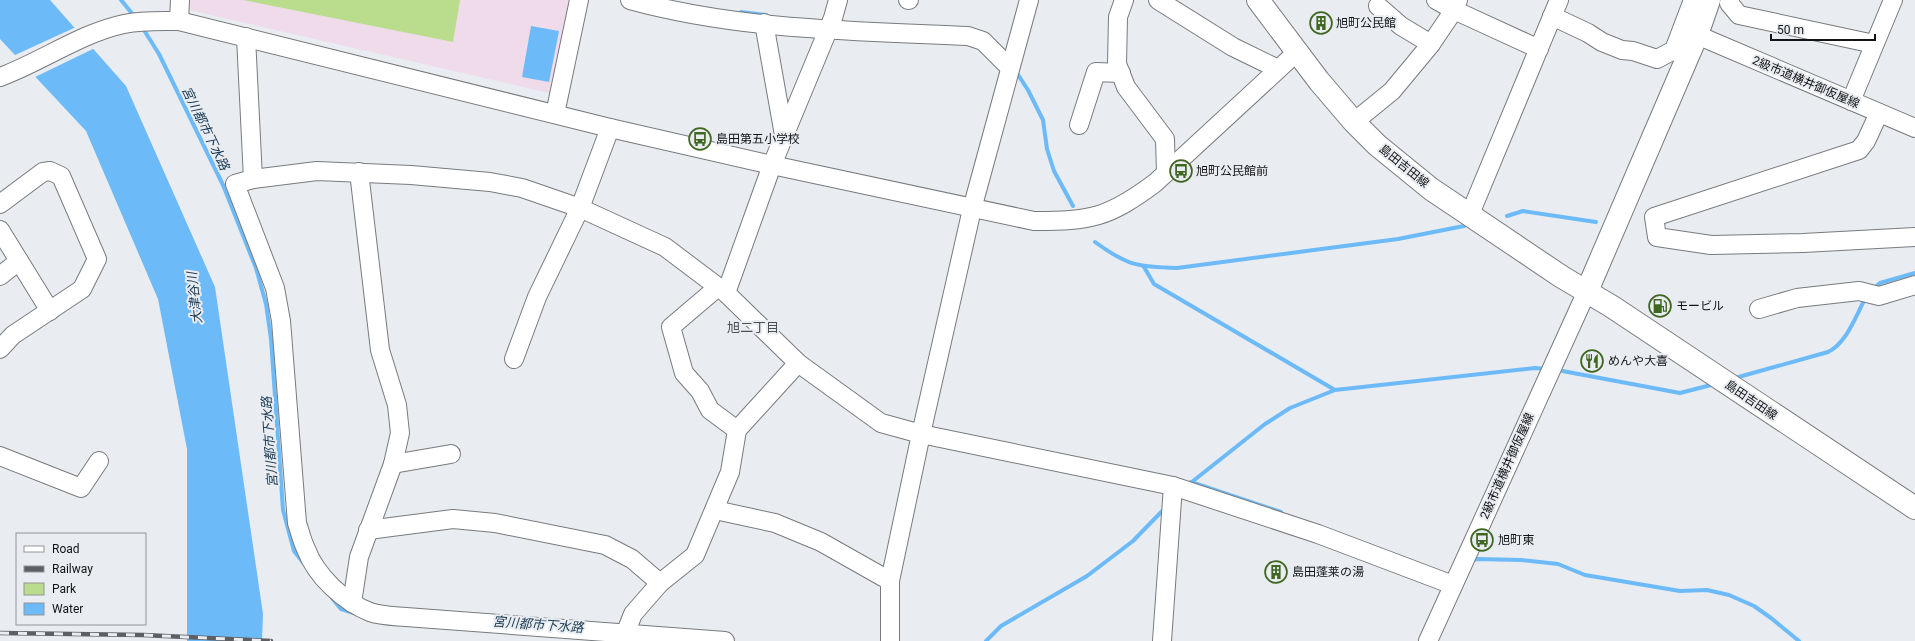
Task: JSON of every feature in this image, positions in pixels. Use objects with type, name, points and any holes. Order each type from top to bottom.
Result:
[{"type":"main road","name":"島田吉田線","points":[[1258,0],[1297,52],[1354,122],[1401,165],[1431,189],[1562,277],[1587,291],[1915,508]]},
{"type":"main road","points":[[1587,291],[1697,35],[1709,0]]},
{"type":"street","points":[[179,21],[180,0]]},
{"type":"street","points":[[555,114],[579,0]]},
{"type":"street","points":[[630,0],[709,18],[828,29],[968,36],[983,41],[1010,68]]},
{"type":"street","points":[[737,430],[710,410],[700,391],[684,373],[671,327],[722,290],[828,29],[838,0]]},
{"type":"street","points":[[890,641],[890,581],[921,434],[972,209],[1029,0]]},
{"type":"street","points":[[1124,0],[1118,17],[1118,64],[1126,87],[1164,139],[1166,173]]},
{"type":"street","points":[[1158,0],[1233,46],[1278,69]]},
{"type":"street","points":[[1436,0],[1456,5],[1539,49]]},
{"type":"street","points":[[1470,214],[1556,8],[1602,42],[1622,50],[1633,51],[1657,58],[1674,50],[1693,0]]},
{"type":"street","points":[[1730,0],[1729,3],[1739,15],[1874,44]]},
{"type":"street","points":[[1851,101],[1893,0]]},
{"type":"street","points":[[1354,122],[1392,91],[1431,44],[1456,5]]},
{"type":"street","points":[[1378,6],[1401,26],[1431,44]]},
{"type":"street","points":[[6,75],[95,34],[119,25],[147,20],[179,21],[610,128],[972,209],[1034,221],[1086,219],[1106,214],[1130,201],[1166,173],[1297,52]]},
{"type":"street","points":[[764,23],[784,135]]},
{"type":"street","name":"2級市道横井御仮屋線","points":[[1697,35],[1915,128]]},
{"type":"street","points":[[246,37],[253,179]]},
{"type":"street","points":[[1079,125],[1096,72],[1121,73]]},
{"type":"street","points":[[1879,112],[1866,141],[1859,150],[1654,217],[1657,237],[1711,245],[1803,243],[1915,237]]},
{"type":"street","points":[[514,359],[537,297],[580,208],[610,128]]},
{"type":"street","points":[[0,204],[43,172],[50,171],[61,176],[97,259],[82,289],[13,335],[0,349]]},
{"type":"street","points":[[725,641],[406,617],[372,613],[352,603],[330,584],[306,551],[298,523],[281,321],[275,288],[235,184],[253,179],[317,171],[359,172],[490,182],[522,188],[580,208],[665,247],[722,290],[798,363],[881,423],[921,434],[1173,486],[1318,534],[1453,586]]},
{"type":"street","points":[[352,603],[359,556],[393,464],[400,433],[397,405],[380,350],[359,172]]},
{"type":"street","points":[[0,230],[50,311]]},
{"type":"street","points":[[0,276],[19,261]]},
{"type":"street","points":[[1759,309],[1797,298],[1859,291],[1879,296],[1915,285]]},
{"type":"street","name":"2級市道横井御仮屋線","points":[[1428,641],[1587,291]]},
{"type":"street","points":[[625,634],[633,614],[660,583],[695,555],[730,472],[737,430],[798,363]]},
{"type":"street","points":[[393,464],[451,454]]},
{"type":"street","points":[[0,456],[81,488],[99,462]]},
{"type":"street","points":[[1162,641],[1173,486]]},
{"type":"street","points":[[715,510],[775,523],[795,531],[821,542],[890,581]]},
{"type":"street","points":[[368,530],[453,519],[495,523],[604,545],[632,559],[660,583]]},
{"type":"shaded area","points":[[186,0],[574,0],[553,94],[185,9]]},
{"type":"green space","points":[[243,0],[460,0],[453,42]]},
{"type":"water","name":"大津谷川","points":[[0,0],[50,0],[126,86],[215,287],[263,614],[262,641],[187,641],[187,449],[158,299],[86,131],[0,39]]},
{"type":"water","points":[[531,26],[559,31],[549,82],[522,77]]},
{"type":"pier","points":[[76,27],[95,48],[33,78],[13,56]]},
{"type":"waterway","name":"宮川都市下水路","points":[[121,0],[135,17]]},
{"type":"waterway","points":[[741,12],[766,15]]},
{"type":"waterway","name":"宮川都市下水路","points":[[142,27],[159,54],[223,185],[256,268],[266,304],[271,339],[283,510],[294,551],[305,565]]},
{"type":"waterway","points":[[1015,70],[1028,90],[1043,120],[1047,149],[1054,171],[1073,206]]},
{"type":"waterway","points":[[1507,216],[1523,211],[1596,222]]},
{"type":"waterway","points":[[1095,242],[1116,256],[1134,264],[1152,267],[1177,268],[1398,239],[1464,226]]},
{"type":"waterway","points":[[1144,267],[1154,284],[1335,390]]},
{"type":"waterway","points":[[1873,289],[1880,283],[1915,273]]},
{"type":"waterway","points":[[1735,378],[1828,352],[1835,348],[1846,335],[1866,297]]},
{"type":"waterway","points":[[1188,485],[1265,424],[1290,408],[1335,390],[1535,368],[1546,369]]},
{"type":"waterway","points":[[1557,370],[1680,393],[1715,384]]},
{"type":"waterway","points":[[1191,482],[1281,512]]},
{"type":"waterway","points":[[986,641],[1001,626],[1087,576],[1133,541],[1166,507]]},
{"type":"waterway","points":[[1470,562],[1477,559],[1521,560],[1558,564],[1585,575],[1680,591],[1707,590],[1729,595],[1754,606],[1799,641]]},
{"type":"waterway","name":"宮川都市下水路","points":[[332,598],[341,609],[354,613]]},
{"type":"railway","points":[[0,633],[143,635],[271,641]]},
{"type":"place","name":"旭町公民館","points":[[1321,23]]},
{"type":"place","name":"島田第五小学校","points":[[700,139]]},
{"type":"place","name":"旭町公民館前","points":[[1181,171]]},
{"type":"place","name":"モービル","points":[[1660,306]]},
{"type":"place","name":"めんや大喜","points":[[1592,361]]},
{"type":"place","name":"旭町東","points":[[1482,540]]},
{"type":"place","name":"島田蓬莱の湯","points":[[1276,572]]},
{"type":"district","name":"旭二丁目","points":[[753,327]]}]
